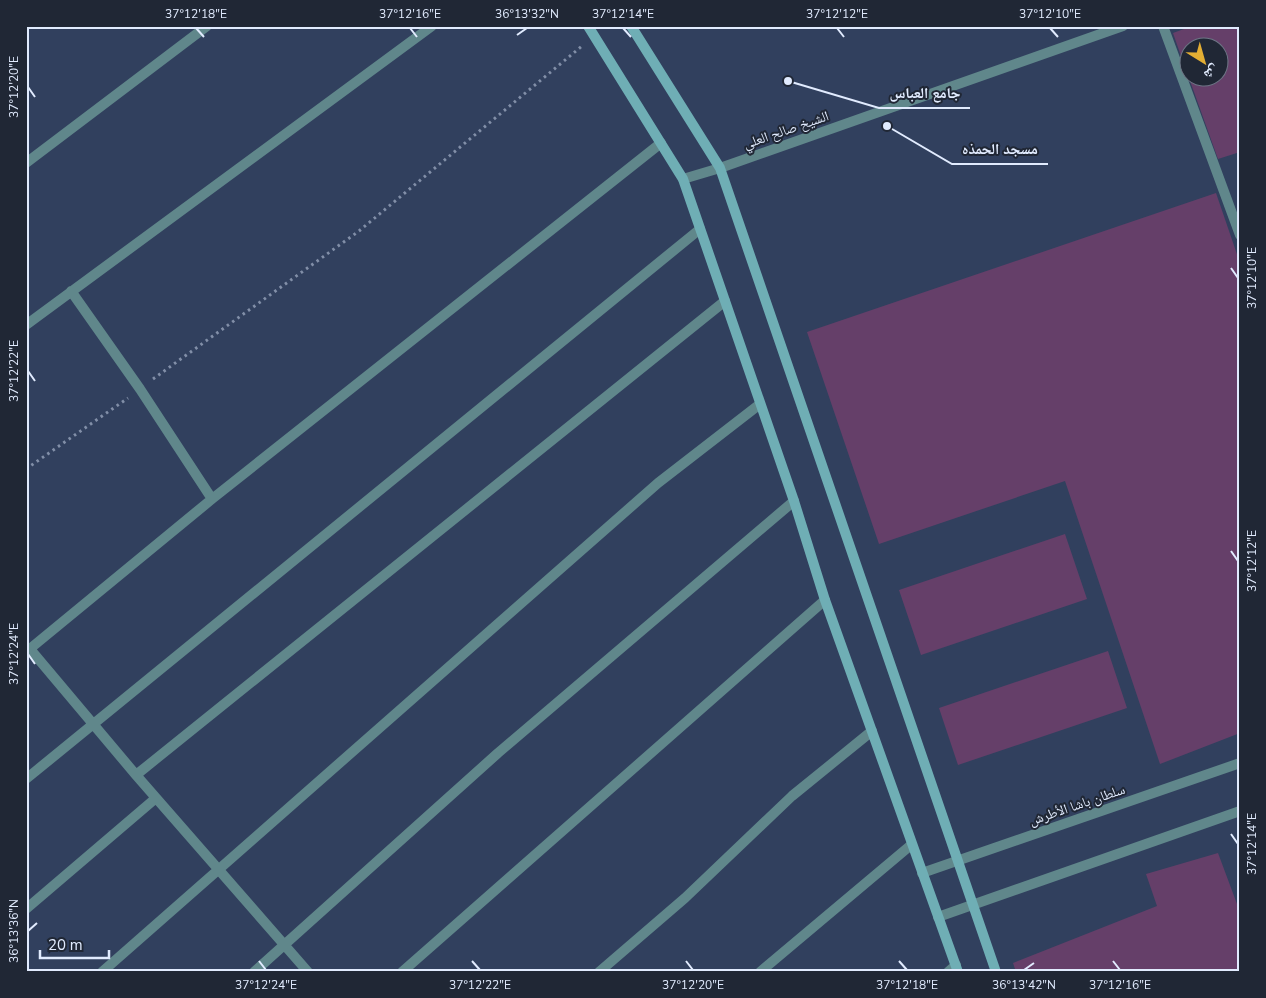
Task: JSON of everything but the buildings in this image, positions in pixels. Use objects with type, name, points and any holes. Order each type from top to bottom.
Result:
[{"type":"main road","points":[[588,26],[683,179],[794,501],[825,600],[938,917],[954,970]]},
{"type":"main road","points":[[631,26],[720,168],[996,972]]},
{"type":"street","points":[[26,163],[207,26]]},
{"type":"street","points":[[26,325],[432,26]]},
{"type":"street","name":"الشيخ صالح العلي","points":[[683,179],[720,168],[1124,26]]},
{"type":"street","points":[[1163,26],[1240,235]]},
{"type":"street","points":[[308,972],[28,651],[212,500],[661,143]]},
{"type":"street","points":[[26,779],[700,230]]},
{"type":"street","points":[[71,291],[140,389],[212,500]]},
{"type":"street","points":[[136,775],[725,301]]},
{"type":"street","points":[[102,972],[658,483],[760,404]]},
{"type":"street","points":[[254,972],[498,753],[794,501]]},
{"type":"street","points":[[402,972],[825,600]]},
{"type":"street","points":[[599,972],[684,898],[792,796],[872,731]]},
{"type":"street","name":"سلطان باشا الأطرش","points":[[922,873],[1240,763]]},
{"type":"street","points":[[26,909],[156,798]]},
{"type":"street","points":[[938,917],[1240,811]]},
{"type":"street","points":[[760,972],[911,845]]},
{"type":"path","points":[[26,469],[359,231],[594,36]]},
{"type":"shaded area","points":[[1192,26],[1240,26],[1240,152],[1218,159],[1193,88],[1228,88],[1228,38],[1178,38],[1178,47],[1173,33]]},
{"type":"shaded area","points":[[1216,193],[1240,263],[1240,733],[1160,764],[1065,481],[879,544],[807,332]]},
{"type":"shaded area","points":[[1065,534],[1087,599],[921,655],[899,590]]},
{"type":"shaded area","points":[[1108,651],[1127,708],[958,765],[939,708]]},
{"type":"shaded area","points":[[1218,853],[1240,912],[1240,972],[1016,972],[1013,963],[1157,906],[1146,874]]},
{"type":"place","name":"جامع العباس","points":[[788,81]]},
{"type":"place","name":"مسجد الحمذه","points":[[887,126]]}]
